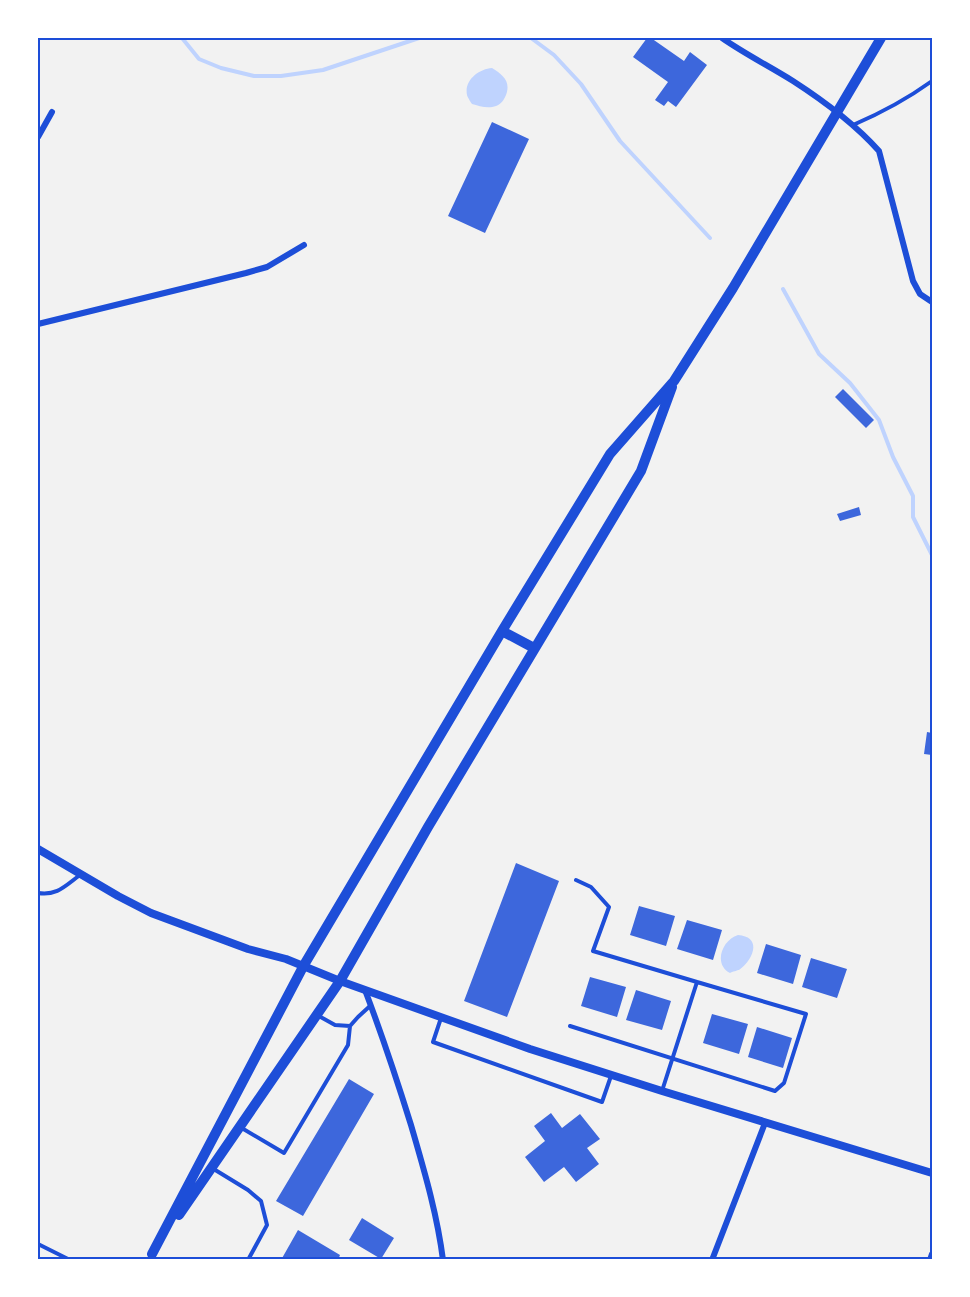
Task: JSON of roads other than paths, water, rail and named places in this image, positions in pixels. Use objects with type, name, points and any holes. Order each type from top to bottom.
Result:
[{"type":"main road","points":[[154,1258],[304,965],[502,631],[610,454],[674,381],[724,302],[880,38]]},
{"type":"main road","points":[[154,1258],[212,1167],[340,981],[534,648],[641,471],[674,381]]},
{"type":"main road","points":[[502,631],[534,648]]},
{"type":"street","points":[[722,38],[794,82],[837,112],[879,151],[916,289],[933,302]]},
{"type":"street","points":[[38,137],[52,112]]},
{"type":"street","points":[[38,324],[267,267],[304,245]]},
{"type":"street","points":[[38,849],[151,913],[248,949],[304,965],[340,981],[612,1076],[933,1173]]},
{"type":"street","points":[[365,990],[426,1176],[435,1208],[443,1260]]},
{"type":"street","points":[[712,1260],[765,1123]]},
{"type":"street","points":[[930,1260],[933,1254]]},
{"type":"lane","points":[[853,126],[884,112],[933,81]]},
{"type":"lane","points":[[38,893],[57,892],[81,874]]},
{"type":"lane","points":[[570,1026],[775,1090],[784,1083],[806,1014],[593,951],[609,907],[591,887],[576,880]]},
{"type":"lane","points":[[662,1091],[697,982]]},
{"type":"lane","points":[[239,1127],[284,1152],[348,1045],[350,1026],[371,1005]]},
{"type":"lane","points":[[316,1015],[335,1024],[350,1026]]},
{"type":"lane","points":[[441,1017],[433,1042],[602,1102],[612,1076]]},
{"type":"lane","points":[[212,1167],[261,1201],[267,1225],[248,1260]]},
{"type":"lane","points":[[38,1244],[69,1260]]},
{"type":"water","points":[[492,68],[507,82],[504,99],[493,107],[472,104],[467,95],[470,80],[478,73]]},
{"type":"water","points":[[738,935],[751,940],[753,950],[744,966],[730,973],[722,964],[722,952],[728,942]]},
{"type":"waterway","points":[[182,38],[199,59],[221,68],[254,76],[281,76],[323,70],[419,38]]},
{"type":"waterway","points":[[531,38],[554,55],[581,84],[620,141],[710,238]]},
{"type":"waterway","points":[[783,289],[819,354],[850,383],[879,420],[893,457],[913,496],[913,517],[932,555]]}]
